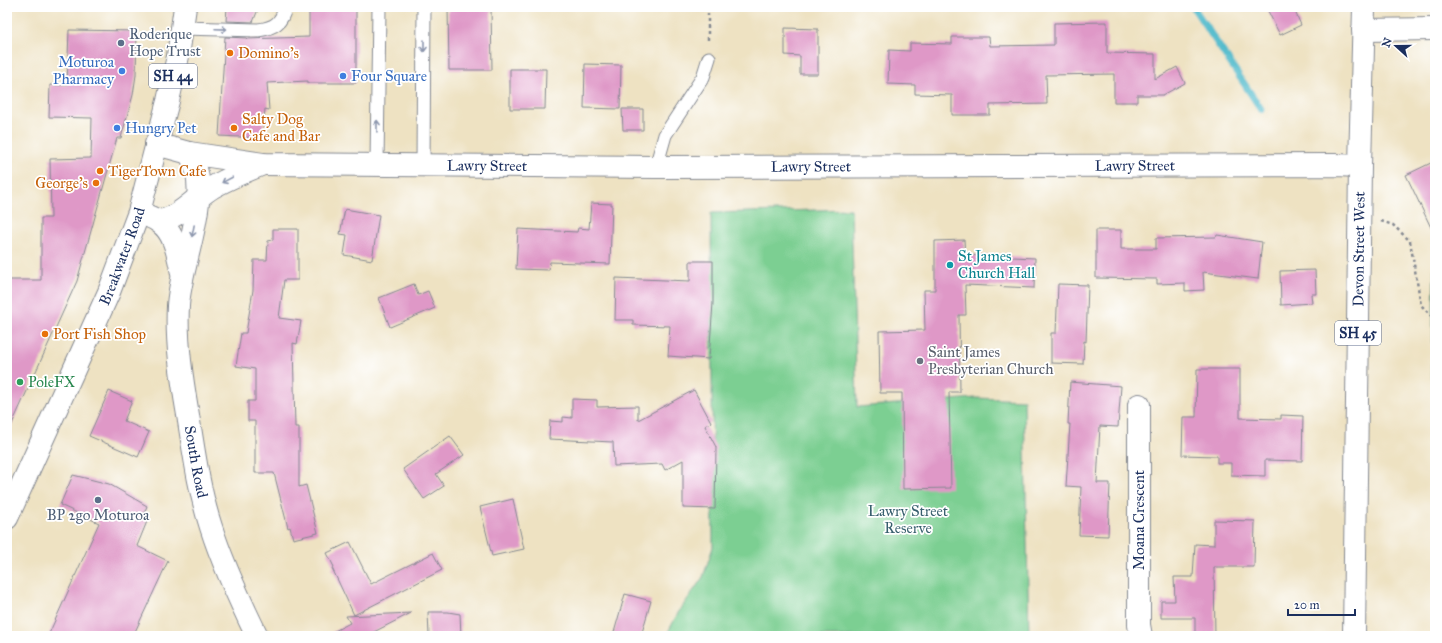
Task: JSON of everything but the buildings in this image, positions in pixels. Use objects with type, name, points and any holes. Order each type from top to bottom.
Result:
[{"type":"main road","name":"Devon Street West","points":[[1354,636],[1360,166],[1364,7]]},
{"type":"main road","name":"SH 44","points":[[156,144],[168,101],[178,56],[183,18]]},
{"type":"main road","points":[[1363,30],[1435,29]]},
{"type":"main road","name":"Lawry Street","points":[[156,144],[189,153],[263,164],[656,167],[1360,166]]},
{"type":"main road","name":"Breakwater Road","points":[[7,518],[110,292],[138,212],[156,144]]},
{"type":"main road","name":"South Road","points":[[189,153],[196,167],[200,196],[178,305],[178,342],[184,396],[199,480],[211,527],[222,559],[257,636]]},
{"type":"main road","name":"Lawry Street","points":[[158,221],[168,219],[212,188],[238,174],[263,164]]},
{"type":"main road","points":[[138,212],[158,221]]},
{"type":"main road","name":"South Road","points":[[158,221],[169,232],[172,238],[183,278]]},
{"type":"main road","name":"Moana Crescent","points":[[1139,405],[1139,617],[1141,636]]},
{"type":"lane","points":[[183,18],[258,30],[269,29],[274,27],[279,22],[283,16],[285,7]]},
{"type":"lane","points":[[377,165],[379,7]]},
{"type":"lane","points":[[423,166],[424,7]]},
{"type":"lane","points":[[656,167],[665,135],[703,77],[709,58]]},
{"type":"path","points":[[708,7],[709,58]]},
{"type":"path","points":[[1360,217],[1384,221],[1393,225],[1410,241],[1421,305],[1435,320]]},
{"type":"green space","name":"Lawry Street Reserve","points":[[851,209],[857,407],[976,398],[1024,400],[1029,636],[666,636],[678,613],[703,577],[713,547],[711,213]]},
{"type":"green space","points":[[1435,212],[1435,378],[1432,378]]},
{"type":"waterway","points":[[1193,7],[1261,109]]},
{"type":"place","name":"Roderique Hope Trust","points":[[121,43]]},
{"type":"place","name":"Domino's","points":[[230,53]]},
{"type":"place","name":"Moturoa Pharmacy","points":[[122,71]]},
{"type":"place","name":"Four Square","points":[[343,76]]},
{"type":"place","name":"Hungry Pet","points":[[117,128]]},
{"type":"place","name":"Salty Dog Cafe and Bar","points":[[234,128]]},
{"type":"place","name":"TigerTown Cafe","points":[[100,171]]},
{"type":"place","name":"George's","points":[[96,183]]},
{"type":"place","name":"St James Church Hall","points":[[950,265]]},
{"type":"place","name":"Port Fish Shop","points":[[45,334]]},
{"type":"place","name":"Saint James Presbyterian Church","points":[[920,361]]},
{"type":"place","name":"PoleFX","points":[[20,382]]},
{"type":"place","name":"BP 2go Moturoa","points":[[98,500]]}]
